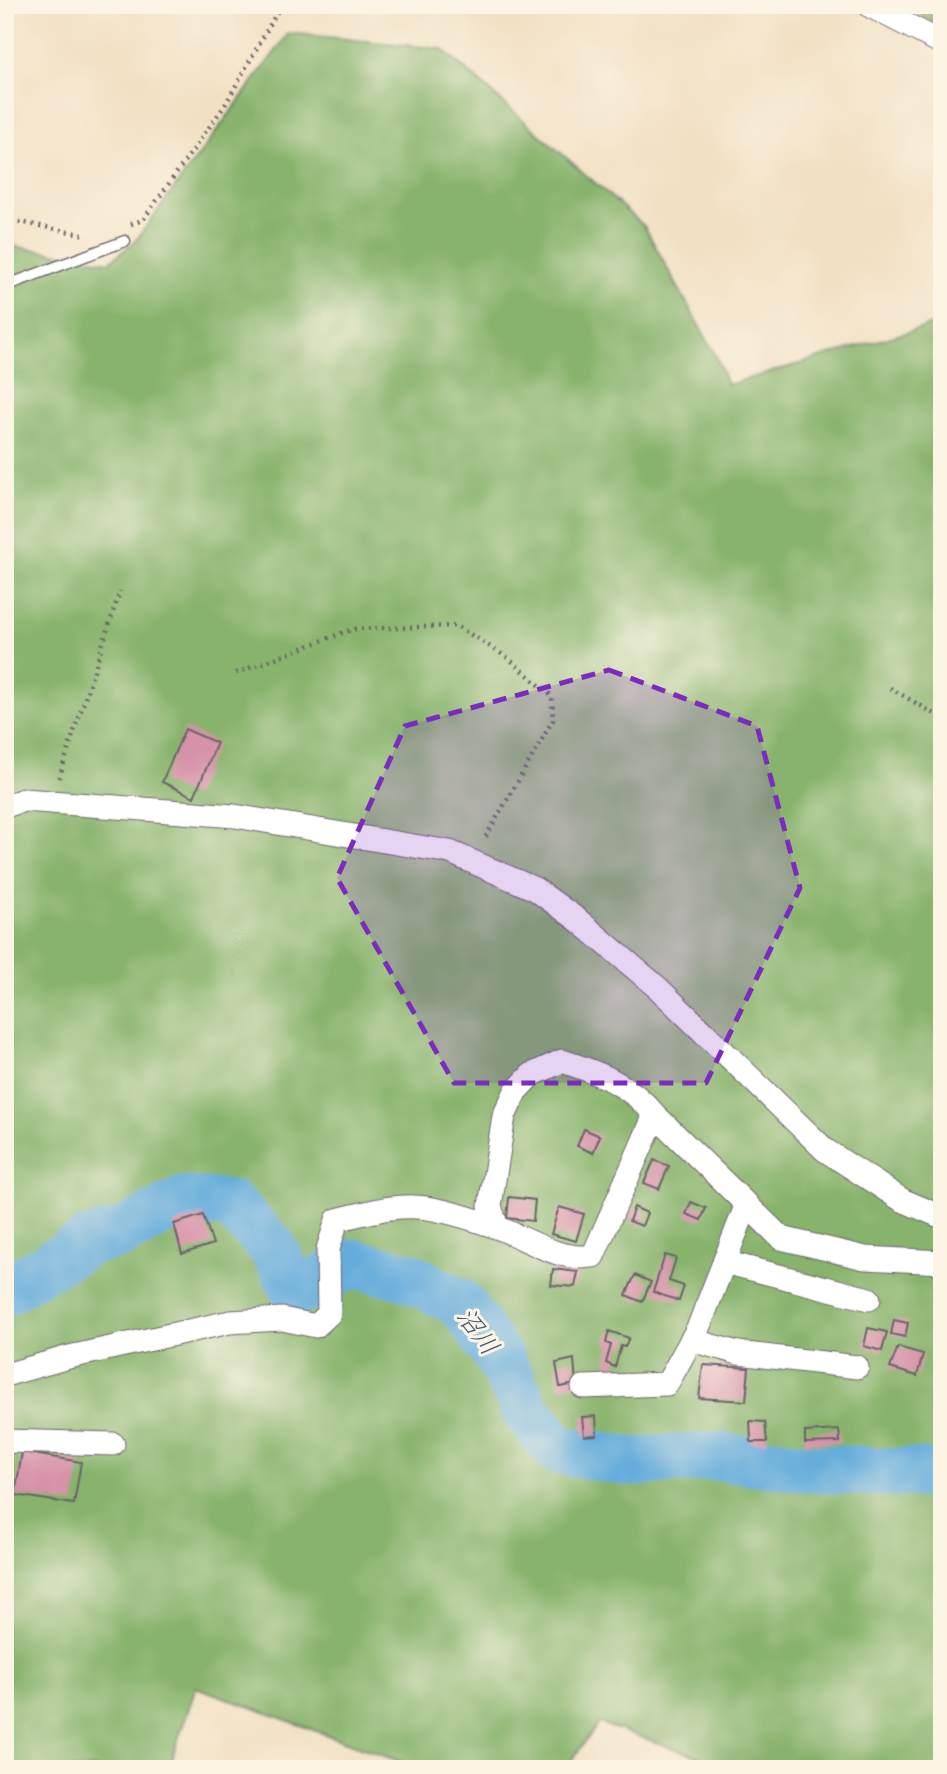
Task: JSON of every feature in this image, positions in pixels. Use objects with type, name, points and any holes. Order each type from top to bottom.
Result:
[{"type":"street","points":[[868,5],[942,43]]},
{"type":"street","points":[[5,806],[24,800],[234,816],[450,852],[535,889],[578,920],[658,988],[825,1150],[902,1200],[942,1216]]},
{"type":"street","points":[[497,1227],[490,1206],[503,1116],[516,1091],[531,1075],[562,1061],[587,1069],[638,1094],[655,1115],[781,1238],[864,1258],[942,1262]]},
{"type":"street","points":[[5,1376],[69,1357],[230,1322],[282,1319],[316,1326],[329,1314],[328,1249],[337,1220],[392,1207],[431,1208],[497,1227],[558,1253],[581,1258],[593,1256],[655,1115]]},
{"type":"street","points":[[583,1387],[667,1384],[691,1340],[747,1203]]},
{"type":"street","points":[[724,1262],[869,1299]]},
{"type":"street","points":[[691,1340],[738,1353],[858,1367]]},
{"type":"street","points":[[5,1441],[113,1444]]},
{"type":"lane","points":[[5,286],[125,241]]},
{"type":"path","points":[[121,228],[143,220],[166,188],[225,105],[281,5]]},
{"type":"path","points":[[5,219],[98,237]]},
{"type":"path","points":[[51,803],[120,592]]},
{"type":"path","points":[[236,673],[353,629],[457,626],[508,658],[552,696],[553,720],[472,862]]},
{"type":"path","points":[[890,688],[942,718]]},
{"type":"highlighted area","points":[[609,670],[757,726],[800,888],[706,1083],[454,1083],[337,878],[405,726]]},
{"type":"green space","points":[[903,5],[942,5],[942,27]]},
{"type":"green space","points":[[289,33],[442,49],[644,226],[717,358],[727,385],[942,322],[942,1769],[735,1769],[599,1723],[565,1769],[403,1769],[404,1763],[196,1687],[168,1769],[5,1769],[5,245],[110,262],[137,239]]},
{"type":"building","points":[[185,729],[217,743],[194,797],[162,782]]},
{"type":"building","points":[[584,1129],[600,1136],[593,1153],[577,1146]]},
{"type":"building","points":[[654,1160],[669,1166],[659,1189],[644,1183]]},
{"type":"building","points":[[509,1197],[535,1200],[533,1221],[507,1218]]},
{"type":"building","points":[[691,1202],[706,1208],[701,1220],[686,1214]]},
{"type":"building","points":[[559,1207],[584,1214],[576,1241],[551,1234]]},
{"type":"building","points":[[634,1207],[647,1213],[642,1226],[629,1221]]},
{"type":"building","points":[[203,1215],[213,1244],[182,1254],[174,1224]]},
{"type":"building","points":[[665,1255],[676,1258],[669,1281],[684,1286],[679,1301],[653,1292]]},
{"type":"building","points":[[553,1269],[578,1272],[575,1287],[551,1285]]},
{"type":"building","points":[[635,1275],[651,1282],[642,1302],[626,1295]]},
{"type":"building","points":[[894,1320],[908,1323],[905,1337],[891,1334]]},
{"type":"building","points":[[868,1328],[887,1332],[882,1351],[864,1346]]},
{"type":"building","points":[[609,1331],[629,1338],[625,1347],[621,1346],[615,1367],[606,1363],[611,1345],[606,1343]]},
{"type":"building","points":[[898,1347],[923,1354],[917,1376],[890,1368]]},
{"type":"building","points":[[574,1359],[576,1384],[560,1387],[556,1363]]},
{"type":"building","points":[[703,1365],[749,1368],[746,1401],[699,1398]]},
{"type":"building","points":[[596,1416],[597,1435],[584,1436],[582,1417]]},
{"type":"building","points":[[750,1421],[765,1422],[767,1442],[751,1442]]},
{"type":"building","points":[[839,1430],[840,1442],[805,1443],[805,1432]]},
{"type":"building","points":[[22,1452],[81,1462],[74,1504],[15,1495]]},
{"type":"waterway","name":"沼川","points":[[5,1291],[90,1241],[118,1235],[183,1201],[230,1204],[273,1248],[296,1292],[353,1263],[410,1277],[460,1303],[500,1359],[527,1412],[558,1450],[632,1462],[716,1456],[819,1469],[942,1474]]}]
